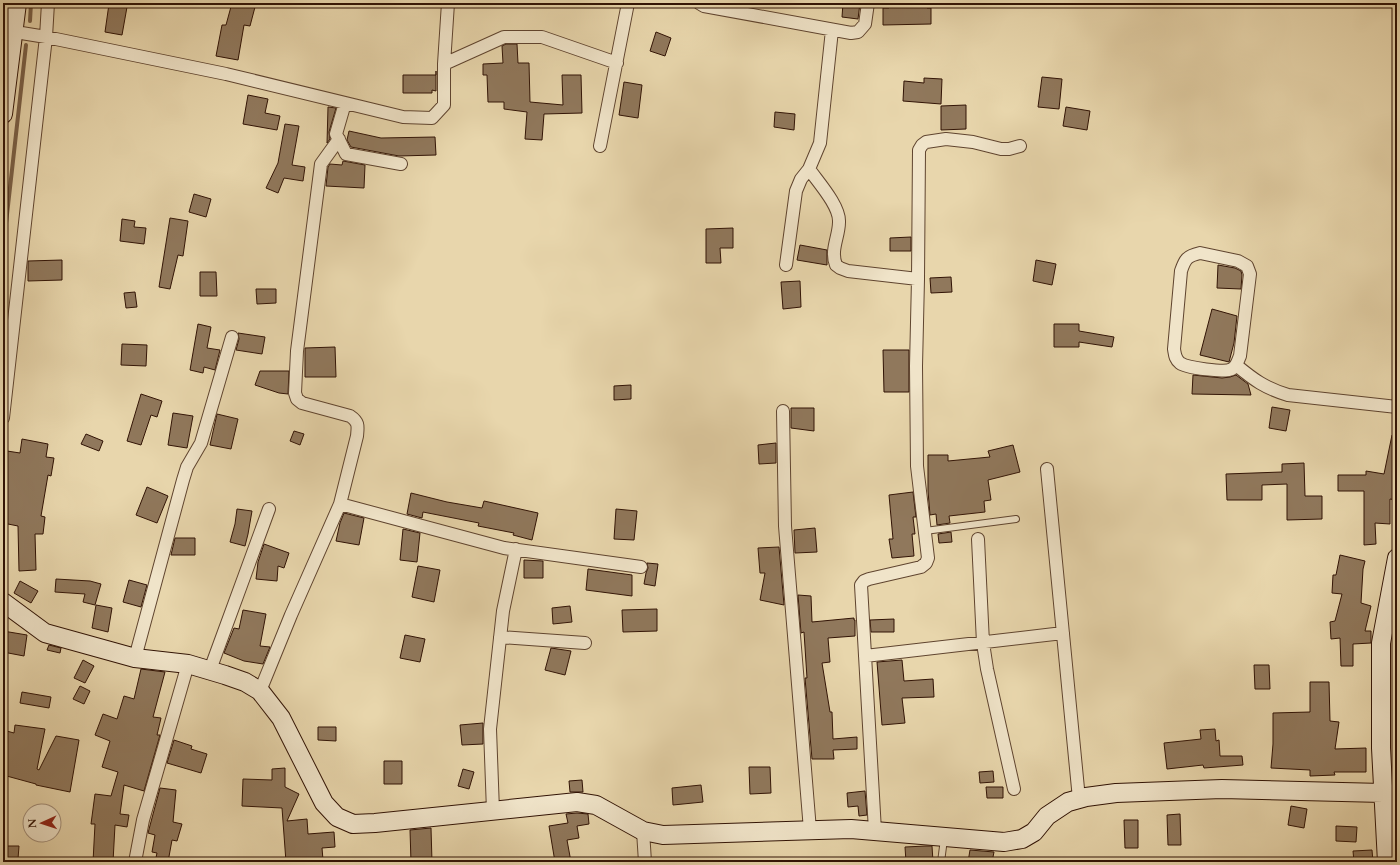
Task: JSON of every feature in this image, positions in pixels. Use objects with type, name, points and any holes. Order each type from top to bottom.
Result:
[{"type":"street","points":[[3,114],[8,30],[17,3]]},
{"type":"street","points":[[3,418],[46,37],[48,3]]},
{"type":"street","points":[[8,30],[226,74],[402,117],[432,118],[444,105],[444,64],[448,3]]},
{"type":"street","points":[[600,146],[628,3]]},
{"type":"street","points":[[699,3],[704,6],[851,34],[858,32],[865,24],[868,3]]},
{"type":"street","points":[[786,265],[796,192],[801,179],[809,169],[820,143],[832,30]]},
{"type":"street","points":[[444,64],[504,37],[542,37],[617,63]]},
{"type":"street","points":[[345,103],[336,134],[346,154],[401,164]]},
{"type":"street","points":[[260,691],[296,601],[340,504],[357,436],[358,426],[356,420],[350,416],[302,403],[297,399],[295,393],[297,351],[321,164],[339,139]]},
{"type":"street","points":[[875,831],[862,585],[864,581],[869,579],[921,567],[926,563],[928,558],[917,466],[916,366],[919,150],[926,142],[946,139],[973,142],[1001,149],[1020,146]]},
{"type":"street","points":[[809,169],[836,207],[839,215],[839,223],[833,254],[836,265],[848,271],[918,279]]},
{"type":"street","points":[[1200,253],[1238,261],[1247,266],[1250,274],[1249,285],[1240,356],[1236,365],[1231,370],[1193,367],[1187,366],[1176,358],[1174,349],[1181,271],[1184,261],[1191,255],[1200,253]]},
{"type":"street","points":[[135,658],[183,480],[191,458],[201,443],[232,337]]},
{"type":"street","points":[[1236,365],[1258,383],[1272,390],[1288,395],[1397,407]]},
{"type":"street","points":[[783,411],[785,526],[810,830]]},
{"type":"street","points":[[1048,469],[1079,799]]},
{"type":"street","points":[[340,504],[504,548],[641,567]]},
{"type":"street","points":[[210,670],[269,510]]},
{"type":"street","points":[[978,540],[983,643],[987,669],[1014,789]]},
{"type":"street","points":[[493,811],[490,729],[503,611],[516,549]]},
{"type":"street","points":[[1387,862],[1381,748],[1381,643],[1397,558]]},
{"type":"street","points":[[3,602],[45,633],[135,658],[188,664],[245,682],[260,691],[281,718],[324,803],[337,817],[353,824],[577,802],[596,805],[643,831],[663,835],[851,828],[1004,842],[1022,839],[1034,832],[1047,816],[1068,802],[1116,793],[1222,789],[1383,793]]},
{"type":"street","points":[[865,656],[1063,634]]},
{"type":"street","points":[[500,637],[585,643]]},
{"type":"street","points":[[135,862],[143,820],[188,664]]},
{"type":"street","points":[[643,831],[645,862]]},
{"type":"lane","points":[[925,530],[1016,520]]},
{"type":"lane","points":[[940,862],[944,837]]},
{"type":"building","points":[[232,3],[242,3],[255,7],[250,26],[244,25],[238,60],[216,56],[222,25],[226,25]]},
{"type":"building","points":[[843,3],[860,3],[858,19],[842,17]]},
{"type":"building","points":[[889,3],[927,3],[927,8],[931,8],[931,24],[883,25],[883,8],[889,8]]},
{"type":"building","points":[[109,4],[127,7],[122,35],[105,32]]},
{"type":"building","points":[[656,32],[671,38],[665,56],[650,51]]},
{"type":"building","points":[[506,44],[517,44],[518,63],[529,63],[530,102],[563,105],[562,75],[581,75],[582,113],[544,114],[542,140],[525,139],[527,112],[504,109],[504,102],[488,102],[487,75],[483,75],[483,64],[503,63],[502,46]]},
{"type":"building","points":[[403,75],[436,75],[436,91],[432,90],[432,93],[403,93]]},
{"type":"building","points":[[1042,77],[1062,79],[1059,109],[1038,107]]},
{"type":"building","points":[[924,78],[942,79],[941,104],[903,101],[904,81],[924,83]]},
{"type":"building","points":[[624,82],[642,85],[638,118],[619,115]]},
{"type":"building","points":[[248,95],[268,99],[265,113],[280,116],[277,130],[243,124]]},
{"type":"building","points":[[966,105],[966,129],[941,130],[941,106]]},
{"type":"building","points":[[328,107],[336,108],[329,132],[330,139],[327,143]]},
{"type":"building","points":[[1066,107],[1090,111],[1087,130],[1063,126]]},
{"type":"building","points":[[775,112],[795,114],[794,130],[774,127]]},
{"type":"building","points":[[285,124],[299,126],[292,165],[305,167],[303,181],[284,178],[278,193],[266,188],[278,163]]},
{"type":"building","points":[[349,131],[381,138],[435,137],[436,155],[399,156],[351,147],[347,140]]},
{"type":"building","points":[[343,161],[365,165],[364,188],[326,186],[328,167],[330,164],[342,165]]},
{"type":"building","points":[[194,194],[211,199],[206,217],[189,212]]},
{"type":"building","points":[[170,218],[188,221],[183,256],[178,255],[170,289],[159,287]]},
{"type":"building","points":[[122,219],[135,221],[134,227],[146,228],[144,244],[120,241]]},
{"type":"building","points":[[733,228],[733,248],[720,248],[721,263],[706,263],[706,229]]},
{"type":"building","points":[[911,237],[911,251],[890,251],[890,238]]},
{"type":"building","points":[[800,245],[827,250],[827,265],[797,260]]},
{"type":"building","points":[[62,260],[62,280],[28,281],[28,261]]},
{"type":"building","points":[[1036,260],[1056,264],[1052,285],[1033,281]]},
{"type":"building","points":[[1218,265],[1235,268],[1241,271],[1241,289],[1217,288]]},
{"type":"building","points":[[200,272],[216,272],[217,296],[200,296]]},
{"type":"building","points":[[951,277],[952,292],[931,293],[930,278]]},
{"type":"building","points":[[800,281],[801,307],[783,309],[781,282]]},
{"type":"building","points":[[256,289],[276,289],[276,303],[257,304]]},
{"type":"building","points":[[135,292],[137,307],[126,308],[124,293]]},
{"type":"building","points":[[1212,309],[1237,316],[1234,343],[1229,362],[1200,355]]},
{"type":"building","points":[[198,324],[211,327],[207,348],[220,350],[215,370],[204,367],[203,373],[190,370]]},
{"type":"building","points":[[1054,324],[1079,324],[1079,331],[1114,337],[1112,347],[1079,342],[1079,347],[1054,347]]},
{"type":"building","points":[[238,333],[265,337],[262,354],[236,350],[239,339]]},
{"type":"building","points":[[122,344],[147,345],[146,366],[121,365]]},
{"type":"building","points":[[335,347],[336,377],[305,377],[305,348]]},
{"type":"building","points":[[883,350],[909,350],[909,392],[884,392]]},
{"type":"building","points":[[260,371],[289,371],[288,394],[279,393],[255,385]]},
{"type":"building","points":[[1193,375],[1222,378],[1236,375],[1248,384],[1251,395],[1192,394]]},
{"type":"building","points":[[631,385],[631,399],[614,400],[614,386]]},
{"type":"building","points":[[141,394],[162,401],[157,417],[151,415],[141,445],[127,441]]},
{"type":"building","points":[[1272,407],[1290,410],[1286,431],[1269,428]]},
{"type":"building","points":[[791,408],[814,408],[814,431],[791,428]]},
{"type":"building","points":[[173,413],[193,416],[187,448],[168,445]]},
{"type":"building","points":[[217,414],[238,419],[231,449],[210,445]]},
{"type":"building","points":[[294,431],[304,434],[300,445],[290,441]]},
{"type":"building","points":[[86,434],[103,441],[99,451],[81,444]]},
{"type":"building","points":[[1392,435],[1397,435],[1397,500],[1390,499],[1390,524],[1375,523],[1376,544],[1364,545],[1364,491],[1338,491],[1338,475],[1366,475],[1366,471],[1384,474]]},
{"type":"building","points":[[22,439],[48,444],[46,457],[54,458],[51,476],[48,475],[41,516],[45,517],[43,534],[35,534],[36,570],[19,571],[18,526],[3,523],[3,463],[5,463],[7,451],[20,453]]},
{"type":"building","points":[[776,443],[776,463],[759,464],[758,445]]},
{"type":"building","points":[[1013,445],[1020,472],[988,480],[991,500],[984,501],[985,512],[949,516],[950,523],[937,525],[936,514],[930,515],[928,455],[948,455],[948,461],[990,457],[988,451]]},
{"type":"building","points":[[1304,463],[1305,496],[1322,496],[1322,519],[1287,520],[1287,484],[1262,485],[1262,500],[1227,500],[1226,474],[1282,472],[1282,464]]},
{"type":"building","points":[[147,487],[168,496],[157,523],[136,515]]},
{"type":"building","points":[[913,492],[916,517],[913,517],[915,534],[912,534],[914,556],[892,558],[889,539],[893,539],[889,495]]},
{"type":"building","points":[[411,493],[447,502],[482,508],[484,501],[538,513],[532,540],[513,535],[514,533],[478,526],[479,523],[423,512],[422,518],[407,514]]},
{"type":"building","points":[[237,509],[252,511],[245,546],[230,542]]},
{"type":"building","points":[[616,509],[637,511],[634,540],[614,539]]},
{"type":"building","points":[[344,513],[364,518],[359,545],[336,541]]},
{"type":"building","points":[[815,528],[817,552],[795,553],[794,530]]},
{"type":"building","points":[[403,529],[420,533],[417,562],[400,560]]},
{"type":"building","points":[[951,532],[952,542],[939,543],[938,534]]},
{"type":"building","points":[[175,538],[195,538],[195,555],[171,555]]},
{"type":"building","points":[[264,544],[289,553],[284,568],[278,566],[277,581],[256,579],[258,562]]},
{"type":"building","points":[[779,547],[784,605],[760,600],[765,573],[760,573],[758,548]]},
{"type":"building","points":[[1340,555],[1365,561],[1363,569],[1361,603],[1371,606],[1365,631],[1371,631],[1371,643],[1353,644],[1353,666],[1341,666],[1340,638],[1331,639],[1330,622],[1335,621],[1342,594],[1332,593],[1333,575],[1336,575]]},
{"type":"building","points":[[524,560],[543,561],[543,578],[524,578]]},
{"type":"building","points":[[647,563],[658,564],[655,586],[644,584],[648,568]]},
{"type":"building","points":[[418,566],[440,570],[434,602],[412,597]]},
{"type":"building","points":[[588,569],[632,575],[632,596],[586,590]]},
{"type":"building","points":[[56,579],[90,581],[101,584],[95,605],[83,602],[85,594],[55,592]]},
{"type":"building","points":[[129,580],[147,585],[141,607],[123,602]]},
{"type":"building","points":[[20,581],[38,591],[31,603],[14,593]]},
{"type":"building","points":[[798,595],[811,596],[812,622],[854,618],[855,620],[855,636],[828,638],[830,662],[822,663],[830,712],[832,712],[833,739],[857,737],[857,749],[833,750],[834,759],[812,759],[805,678],[807,678],[804,632],[801,633]]},
{"type":"building","points":[[96,605],[112,608],[108,632],[92,628]]},
{"type":"building","points":[[570,606],[572,622],[553,624],[552,608]]},
{"type":"building","points":[[657,609],[657,631],[623,632],[622,610]]},
{"type":"building","points":[[243,610],[266,614],[260,646],[270,647],[263,664],[244,661],[224,653],[234,628],[239,629]]},
{"type":"building","points":[[894,619],[894,632],[871,632],[870,620]]},
{"type":"building","points":[[3,631],[27,635],[24,656],[3,652]]},
{"type":"building","points":[[405,635],[425,639],[420,662],[400,658]]},
{"type":"building","points":[[49,645],[61,648],[60,653],[47,650]]},
{"type":"building","points":[[551,648],[571,651],[565,675],[545,670]]},
{"type":"building","points":[[83,660],[94,666],[85,683],[74,678]]},
{"type":"building","points":[[902,660],[904,681],[933,679],[934,697],[902,698],[905,723],[882,725],[877,662]]},
{"type":"building","points":[[1254,665],[1269,665],[1270,689],[1255,689]]},
{"type":"building","points":[[141,669],[165,672],[153,717],[161,718],[157,735],[160,735],[144,791],[124,785],[120,814],[129,815],[127,827],[115,825],[113,862],[93,862],[95,824],[91,824],[95,794],[111,796],[118,772],[102,767],[110,741],[95,735],[103,714],[117,719],[124,696],[134,699]]},
{"type":"building","points":[[1310,682],[1329,682],[1330,721],[1339,722],[1335,749],[1366,748],[1366,772],[1334,772],[1335,775],[1310,776],[1310,770],[1271,768],[1273,713],[1310,712]]},
{"type":"building","points":[[80,686],[90,691],[84,704],[73,699]]},
{"type":"building","points":[[22,692],[51,697],[49,708],[20,703]]},
{"type":"building","points":[[483,723],[483,744],[462,745],[460,725]]},
{"type":"building","points":[[15,725],[45,729],[37,769],[39,770],[56,736],[79,740],[70,792],[36,785],[3,775],[3,730],[14,733]]},
{"type":"building","points":[[318,727],[336,727],[336,741],[318,740]]},
{"type":"building","points":[[1215,729],[1216,741],[1219,740],[1220,756],[1242,756],[1243,765],[1204,768],[1203,765],[1167,769],[1164,743],[1201,739],[1200,730]]},
{"type":"building","points":[[174,740],[192,746],[191,749],[207,754],[201,773],[167,763]]},
{"type":"building","points":[[384,761],[402,761],[402,784],[384,784]]},
{"type":"building","points":[[749,767],[770,767],[771,793],[750,794]]},
{"type":"building","points":[[285,768],[285,787],[299,794],[287,821],[307,819],[308,834],[334,832],[335,847],[322,848],[323,860],[286,862],[282,808],[242,806],[243,779],[272,780],[272,769]]},
{"type":"building","points":[[463,769],[474,772],[469,789],[458,786]]},
{"type":"building","points":[[993,771],[994,782],[980,783],[979,772]]},
{"type":"building","points":[[582,780],[583,792],[570,792],[569,781]]},
{"type":"building","points":[[701,785],[703,802],[673,805],[672,788]]},
{"type":"building","points":[[986,787],[1003,787],[1003,798],[987,798]]},
{"type":"building","points":[[160,788],[176,790],[173,822],[182,824],[177,841],[172,840],[168,862],[155,862],[157,853],[152,852],[155,835],[148,833]]},
{"type":"building","points":[[865,791],[867,815],[859,816],[858,806],[848,807],[847,793]]},
{"type":"building","points":[[1291,806],[1307,809],[1304,828],[1288,825]]},
{"type":"building","points":[[566,814],[588,814],[589,824],[577,826],[579,838],[567,840],[571,862],[555,862],[549,826],[568,823]]},
{"type":"building","points":[[1180,814],[1181,845],[1168,845],[1167,815]]},
{"type":"building","points":[[1124,820],[1138,820],[1138,848],[1125,848]]},
{"type":"building","points":[[1336,826],[1357,827],[1356,842],[1336,841]]},
{"type":"building","points":[[431,828],[432,862],[411,862],[410,830]]},
{"type":"building","points":[[6,846],[19,846],[18,859],[6,859]]},
{"type":"building","points":[[932,846],[933,862],[906,862],[905,847]]},
{"type":"building","points":[[970,850],[994,852],[992,862],[968,862]]},
{"type":"building","points":[[1372,850],[1373,862],[1354,862],[1353,851]]},
{"type":"waterway","points":[[30,21],[31,3]]},
{"type":"waterway","points":[[3,250],[26,45]]}]
